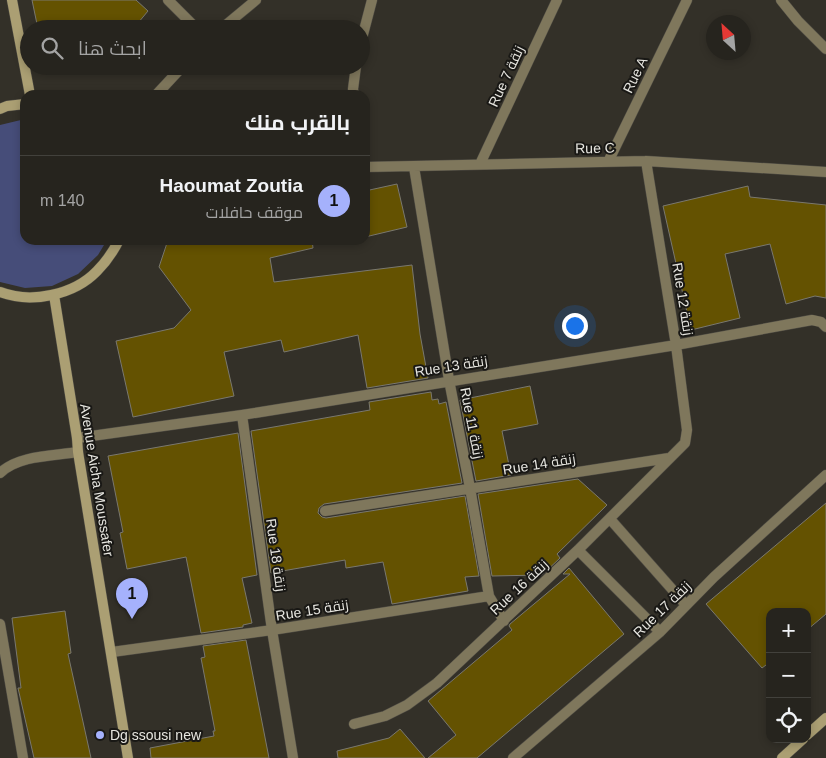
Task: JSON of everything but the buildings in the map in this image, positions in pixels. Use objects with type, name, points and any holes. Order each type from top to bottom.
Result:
[{"type":"street","points":[[12,0],[20,42]]},
{"type":"street","points":[[168,0],[188,20]]},
{"type":"street","points":[[232,20],[256,0]]},
{"type":"street","points":[[367,20],[372,0]]},
{"type":"street","name":"Rue 7 زنقة","points":[[480,164],[557,0]]},
{"type":"street","name":"Rue A","points":[[608,162],[687,0]]},
{"type":"street","points":[[781,0],[826,49]]},
{"type":"street","points":[[814,35],[826,32]]},
{"type":"street","points":[[26,75],[29,90]]},
{"type":"street","points":[[161,90],[175,75]]},
{"type":"street","points":[[353,90],[355,75]]},
{"type":"street","points":[[0,109],[20,105]]},
{"type":"street","name":"Rue C","points":[[370,165],[414,167],[646,161],[826,172]]},
{"type":"street","name":"Rue 12 زنقة","points":[[646,161],[676,345],[687,430],[685,443]]},
{"type":"street","name":"Rue 11 زنقة","points":[[414,167],[449,380],[488,596]]},
{"type":"street","points":[[0,292],[29,298],[54,295],[76,286],[96,273],[112,254],[116,245]]},
{"type":"street","name":"Avenue Aicha Moussafer","points":[[54,295],[128,758]]},
{"type":"street","name":"Rue 13 زنقة","points":[[77,438],[242,415],[449,380],[676,345],[812,320],[821,322],[826,327]]},
{"type":"street","name":"Rue 18 زنقة","points":[[242,415],[272,630],[293,758]]},
{"type":"street","name":"Rue 16 زنقة","points":[[354,724],[385,716],[407,705],[438,683],[610,519],[668,458],[685,443]]},
{"type":"street","points":[[0,473],[23,460],[78,452]]},
{"type":"street","name":"Rue 14 زنقة","points":[[325,511],[668,458]]},
{"type":"street","name":"Rue 17 زنقة","points":[[512,758],[660,632],[714,578],[826,475]]},
{"type":"street","points":[[610,519],[686,605]]},
{"type":"street","points":[[578,550],[660,632]]},
{"type":"street","points":[[488,596],[504,620]]},
{"type":"street","name":"Rue 15 زنقة","points":[[112,652],[272,630],[488,596]]},
{"type":"street","points":[[0,624],[4,668],[23,758]]},
{"type":"street","points":[[811,732],[826,718]]},
{"type":"street","points":[[782,758],[799,743]]},
{"type":"shaded area","points":[[20,120],[20,245],[104,245],[98,255],[78,274],[52,286],[25,288],[0,282],[0,125]]},
{"type":"place","name":"Haoumat Zoutia","points":[[132,619]]},
{"type":"place","name":"Dg ssousi new","points":[[100,735]]}]
